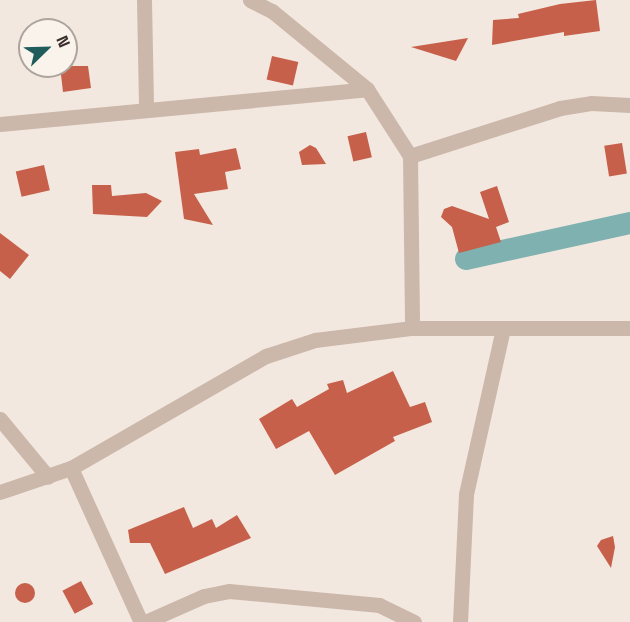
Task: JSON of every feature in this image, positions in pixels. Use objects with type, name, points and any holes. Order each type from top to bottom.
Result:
[{"type":"street","points":[[144,0],[146,107]]},
{"type":"street","points":[[250,0],[272,11],[367,88],[410,156],[412,327]]},
{"type":"street","points":[[0,124],[146,107],[367,88]]},
{"type":"street","points":[[410,156],[560,108],[591,103],[630,105]]},
{"type":"street","points":[[0,492],[71,468],[266,356],[315,340],[412,327],[630,328]]},
{"type":"street","points":[[460,622],[466,494],[503,328]]},
{"type":"street","points":[[0,419],[48,477]]},
{"type":"street","points":[[71,468],[143,622],[204,596],[229,591],[379,605],[414,622]]},
{"type":"building","points":[[596,0],[600,31],[564,36],[564,32],[492,45],[493,20],[519,18],[518,14],[560,4]]},
{"type":"building","points":[[468,38],[456,61],[411,47]]},
{"type":"building","points":[[272,56],[298,62],[293,85],[267,79]]},
{"type":"building","points":[[78,66],[88,66],[91,88],[63,92],[61,78],[78,78]]},
{"type":"building","points":[[366,132],[372,157],[353,162],[347,136]]},
{"type":"building","points":[[622,143],[627,174],[609,176],[604,146]]},
{"type":"building","points":[[310,145],[316,148],[326,164],[302,165],[299,152]]},
{"type":"building","points":[[236,148],[241,169],[225,172],[228,189],[194,194],[213,225],[184,219],[175,152],[199,149],[200,155]]},
{"type":"building","points":[[44,165],[50,190],[22,197],[16,172]]},
{"type":"building","points":[[92,185],[111,185],[112,196],[146,193],[162,201],[147,217],[93,214]]},
{"type":"building","points":[[497,186],[509,222],[496,227],[501,242],[459,253],[452,227],[441,217],[444,209],[452,206],[489,219],[480,192]]},
{"type":"building","points":[[0,233],[29,255],[10,279],[0,271]]},
{"type":"building","points":[[393,371],[410,407],[425,402],[432,422],[393,437],[395,441],[335,475],[309,431],[276,449],[259,419],[292,399],[297,407],[329,389],[327,384],[343,380],[347,393]]},
{"type":"building","points":[[184,507],[193,528],[212,519],[216,528],[237,515],[251,538],[165,574],[150,543],[130,543],[128,530]]},
{"type":"building","points":[[613,536],[615,547],[611,568],[597,546],[601,540]]},
{"type":"building","points":[[81,581],[93,604],[75,614],[62,591]]},
{"type":"building","points":[[25,583],[32,586],[35,593],[32,600],[25,603],[18,600],[15,593],[18,586]]},
{"type":"waterway","points":[[466,259],[630,223]]}]
